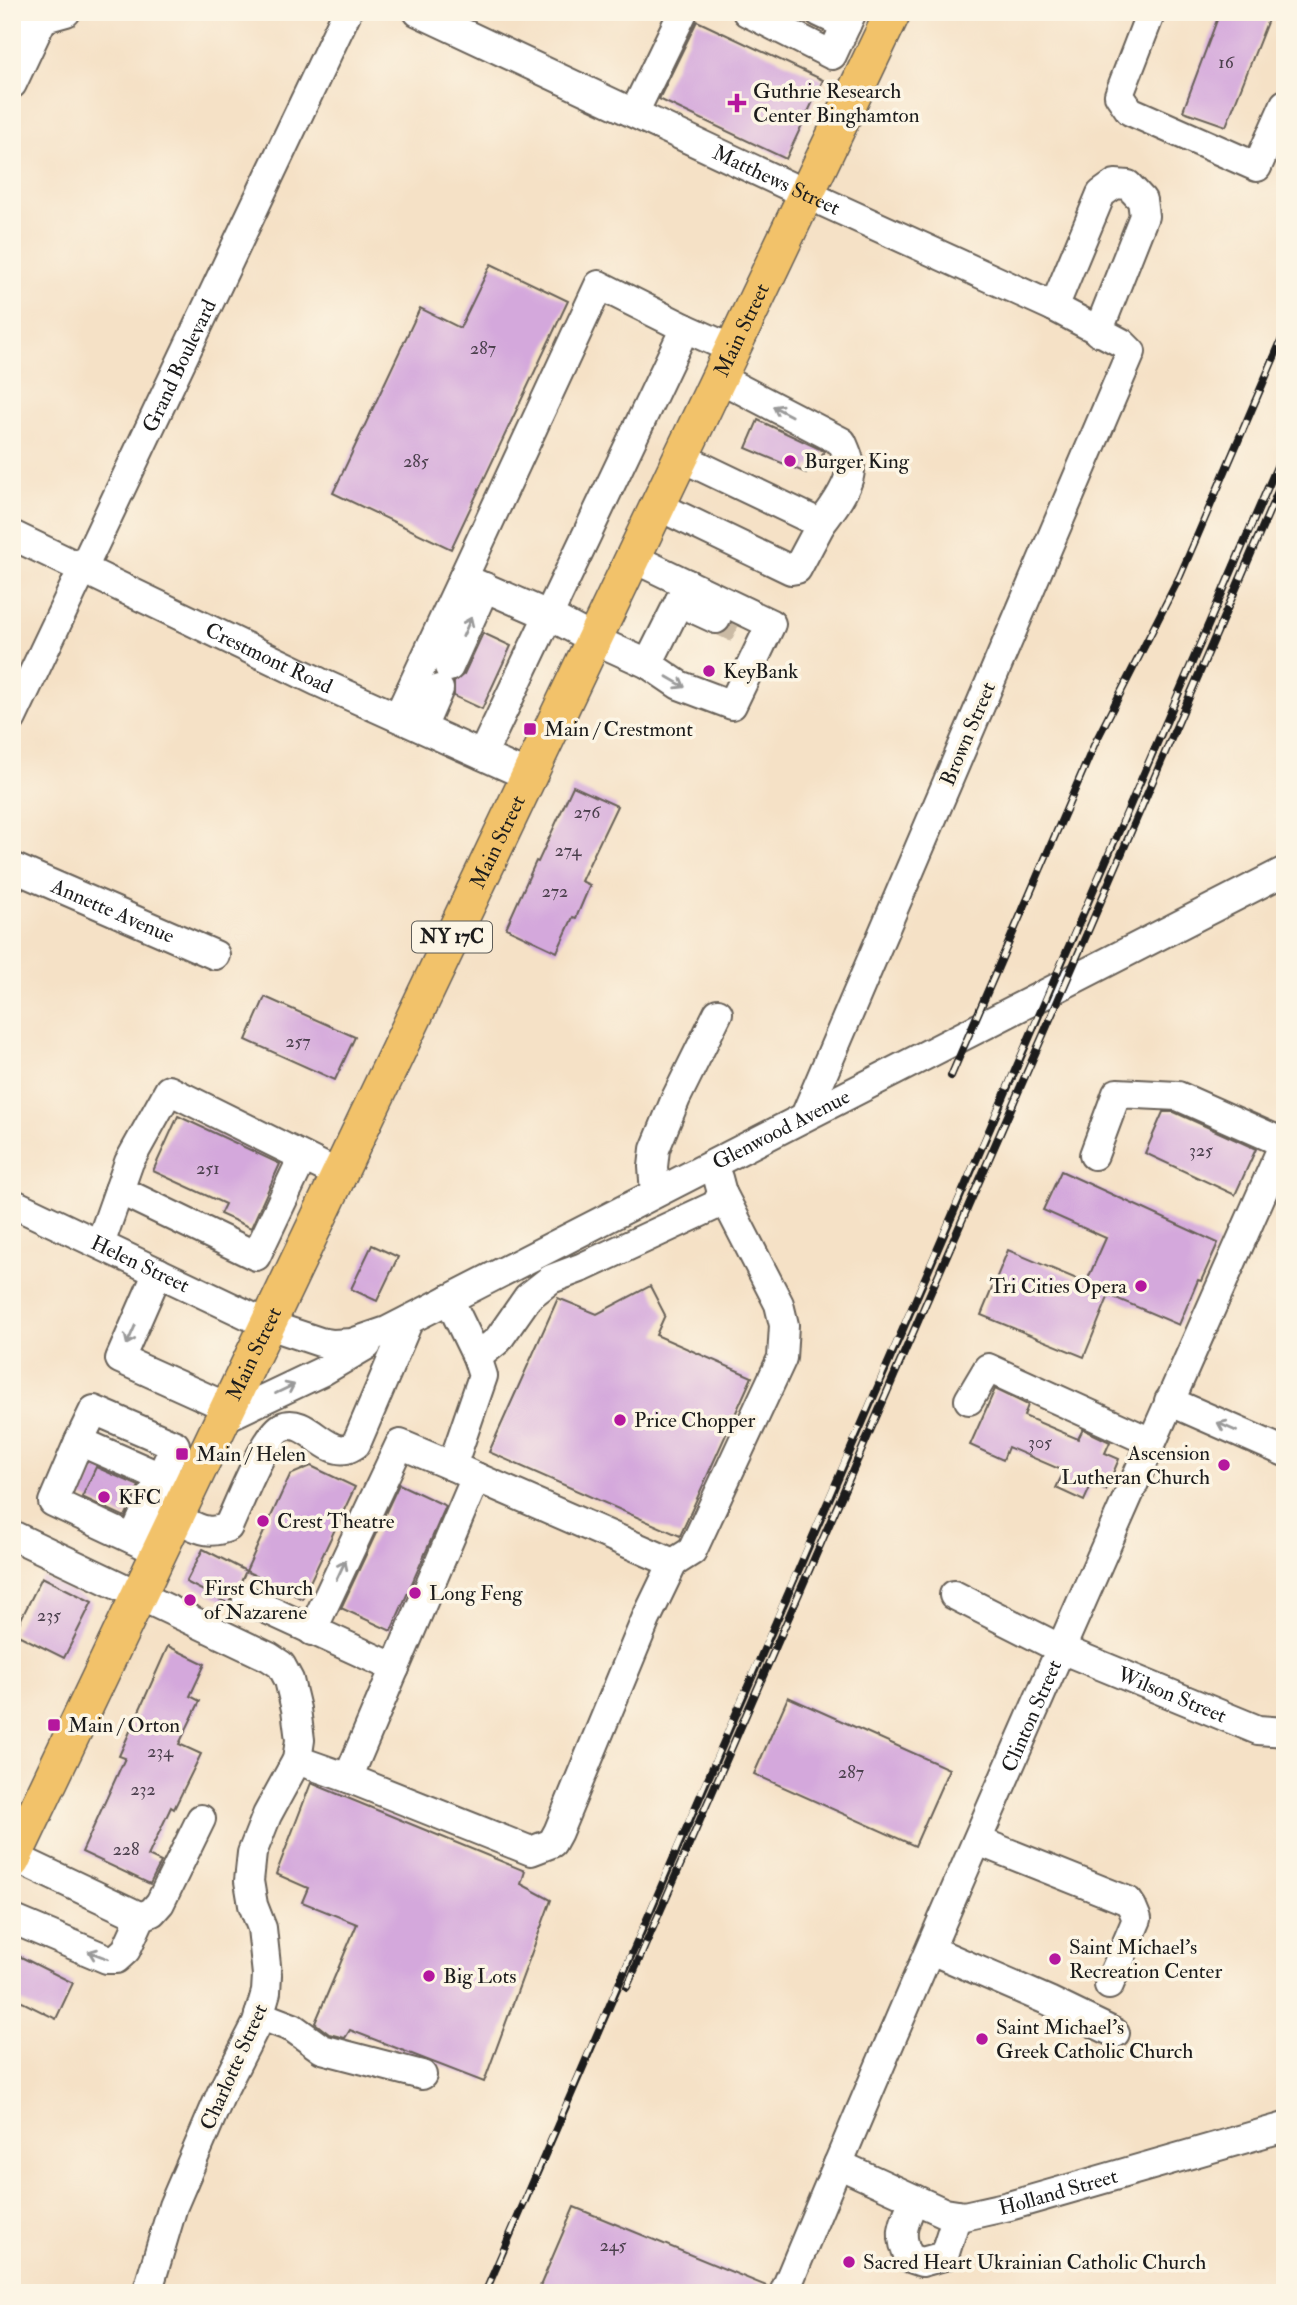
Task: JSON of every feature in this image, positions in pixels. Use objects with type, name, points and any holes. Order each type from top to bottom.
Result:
[{"type":"main road","name":"Main Street","points":[[13,1859],[139,1596],[141,1543],[176,1495],[226,1413],[892,12]]},
{"type":"street","name":"Grand Boulevard","points":[[12,718],[347,12]]},
{"type":"street","name":"Matthews Street","points":[[418,12],[1054,307],[1122,343],[1131,352]]},
{"type":"street","points":[[634,113],[683,12]]},
{"type":"street","points":[[747,12],[865,70]]},
{"type":"street","points":[[819,12],[849,19],[832,55]]},
{"type":"street","points":[[1152,12],[1119,95],[1130,111],[1257,167],[1285,104]]},
{"type":"street","points":[[12,27],[54,15]]},
{"type":"street","points":[[12,84],[54,15]]},
{"type":"street","points":[[1054,307],[1101,194],[1115,184],[1128,185],[1142,200],[1144,216],[1098,331]]},
{"type":"street","points":[[410,723],[474,582],[599,285],[685,328],[725,363],[842,442],[847,453],[850,471],[836,503],[821,524],[797,569],[791,570],[658,506]]},
{"type":"street","points":[[482,755],[685,328]]},
{"type":"street","name":"Brown Street","points":[[805,1116],[1131,352]]},
{"type":"street","points":[[681,457],[821,524]]},
{"type":"street","name":"Crestmont Road","points":[[12,535],[528,776]]},
{"type":"street","points":[[633,558],[727,624],[762,641]]},
{"type":"street","points":[[474,582],[648,664],[680,685],[732,705],[771,624],[684,593]]},
{"type":"street","points":[[410,723],[444,678],[474,582]]},
{"type":"street","points":[[648,664],[684,593]]},
{"type":"street","name":"Annette Avenue","points":[[12,867],[215,955]]},
{"type":"street","name":"Glenwood Avenue","points":[[269,1325],[334,1345],[352,1343],[398,1326],[1285,871]]},
{"type":"street","points":[[655,1193],[655,1149],[676,1098],[718,1013]]},
{"type":"street","points":[[100,1244],[129,1162],[169,1090],[340,1175]]},
{"type":"street","points":[[1094,1155],[1117,1093],[1178,1096],[1284,1142]]},
{"type":"street","name":"Clinton Street","points":[[784,2293],[1169,1401],[1275,1191],[1284,1142]]},
{"type":"street","points":[[119,1190],[256,1256],[303,1157]]},
{"type":"street","points":[[12,1535],[233,1638],[281,1665],[289,1680],[296,1709],[300,1740],[297,1760],[348,1777],[531,1851],[552,1843],[646,1619],[673,1563],[692,1551],[782,1358],[784,1325],[779,1304],[722,1193],[714,1163]]},
{"type":"street","points":[[477,1357],[498,1340],[528,1297],[551,1279],[583,1268],[701,1214],[716,1205],[722,1193]]},
{"type":"street","name":"Helen Street","points":[[12,1203],[269,1325]]},
{"type":"street","points":[[158,1272],[120,1359],[226,1413],[323,1371],[398,1326]]},
{"type":"street","points":[[348,1777],[395,1668],[464,1471],[484,1376],[449,1299]]},
{"type":"street","points":[[83,1443],[176,1495],[206,1532],[215,1532],[228,1527],[275,1432],[285,1426],[296,1425],[337,1449],[346,1449],[356,1444],[398,1326]]},
{"type":"street","points":[[969,1400],[988,1368],[1151,1442]]},
{"type":"street","points":[[1169,1401],[1285,1452]]},
{"type":"street","points":[[83,1443],[52,1502],[141,1543]]},
{"type":"street","points":[[83,1443],[65,1488],[67,1499],[119,1523],[141,1543]]},
{"type":"street","points":[[312,1631],[400,1444],[673,1563]]},
{"type":"street","points":[[38,1547],[60,1505]]},
{"type":"street","name":"Wilson Street","points":[[954,1595],[1061,1649],[1258,1730],[1285,1732]]},
{"type":"street","points":[[247,1600],[395,1668]]},
{"type":"street","name":"Charlotte Street","points":[[147,2293],[173,2206],[220,2094],[259,2015],[266,1992],[262,1928],[253,1905],[249,1881],[253,1853],[267,1815],[297,1760]]},
{"type":"street","points":[[12,1919],[107,1959],[116,1959],[126,1950],[141,1917],[152,1912],[160,1903],[201,1819]]},
{"type":"street","points":[[978,1841],[1128,1901],[1137,1919],[1109,1984]]},
{"type":"street","points":[[13,1859],[141,1917]]},
{"type":"street","points":[[931,1950],[1115,2033]]},
{"type":"street","points":[[259,2015],[293,2028],[322,2049],[422,2075]]},
{"type":"street","name":"Holland Street","points":[[838,2164],[944,2213],[964,2216],[1009,2206],[1285,2127]]},
{"type":"street","points":[[914,2199],[901,2234],[903,2246],[910,2258],[922,2262],[944,2256],[957,2215]]},
{"type":"building","points":[[1220,12],[1271,12],[1226,126],[1183,111]]},
{"type":"building","points":[[697,21],[823,80],[786,159],[659,99]]},
{"type":"building","points":[[491,264],[568,301],[451,549],[333,493],[420,308],[460,328]]},
{"type":"building","points":[[758,420],[824,451],[817,468],[809,465],[806,473],[746,448]]},
{"type":"building","points":[[483,633],[511,646],[482,709],[454,696],[454,682],[464,674]]},
{"type":"building","points":[[573,786],[617,806],[581,881],[590,885],[557,952],[506,928]]},
{"type":"building","points":[[265,997],[355,1037],[335,1080],[246,1040]]},
{"type":"building","points":[[1163,1112],[1174,1112],[1256,1149],[1235,1195],[1145,1153]]},
{"type":"building","points":[[178,1116],[280,1164],[251,1228],[220,1214],[225,1204],[153,1171]]},
{"type":"building","points":[[1061,1171],[1218,1243],[1201,1281],[1198,1280],[1179,1325],[1109,1295],[1084,1357],[981,1315],[1008,1250],[1086,1283],[1106,1238],[1043,1210]]},
{"type":"building","points":[[372,1245],[398,1257],[377,1301],[351,1289]]},
{"type":"building","points":[[650,1286],[665,1315],[656,1335],[752,1377],[680,1536],[489,1452],[558,1298],[597,1314]]},
{"type":"building","points":[[995,1389],[1028,1405],[1024,1416],[1078,1439],[1083,1429],[1110,1442],[1105,1453],[1119,1459],[1106,1490],[1092,1483],[1084,1501],[1056,1488],[1064,1471],[1008,1447],[1003,1460],[970,1445]]},
{"type":"building","points":[[311,1466],[355,1487],[302,1599],[246,1571],[290,1475]]},
{"type":"building","points":[[96,1467],[139,1486],[125,1517],[82,1497]]},
{"type":"building","points":[[399,1484],[446,1506],[391,1631],[341,1608]]},
{"type":"building","points":[[203,1549],[246,1571],[239,1586],[232,1592],[229,1604],[186,1582]]},
{"type":"building","points":[[42,1577],[92,1602],[64,1658],[14,1633]]},
{"type":"building","points":[[168,1646],[205,1664],[190,1696],[200,1701],[179,1744],[201,1754],[174,1809],[171,1807],[148,1856],[161,1862],[150,1884],[82,1852],[125,1758],[119,1756]]},
{"type":"building","points":[[788,1697],[949,1769],[915,1846],[754,1774]]},
{"type":"building","name":"Big Lots","points":[[311,1783],[525,1871],[521,1884],[551,1900],[484,2082],[350,2030],[345,2038],[329,2034],[315,2023],[357,1924],[302,1902],[308,1888],[276,1874]]},
{"type":"building","points":[[17,1955],[73,1983],[56,2019],[12,1997],[12,1964]]},
{"type":"building","points":[[574,2207],[769,2287],[768,2293],[537,2293]]},
{"type":"tunnel","points":[[716,619],[737,629]]},
{"type":"railway","points":[[951,1076],[1095,743],[1180,576],[1285,332]]},
{"type":"railway","points":[[485,2293],[1285,448]]},
{"type":"railway","points":[[627,1987],[1285,475]]},
{"type":"place","name":"Guthrie Research Center Binghamton","points":[[737,103]]},
{"type":"place","name":"Burger King","points":[[790,461]]},
{"type":"place","name":"KeyBank","points":[[709,671]]},
{"type":"place","name":"Main / Crestmont","points":[[530,729]]},
{"type":"place","name":"Tri Cities Opera","points":[[1141,1286]]},
{"type":"place","name":"Price Chopper","points":[[620,1420]]},
{"type":"place","name":"Main / Helen","points":[[182,1454]]},
{"type":"place","name":"Ascension Lutheran Church","points":[[1224,1465]]},
{"type":"place","name":"KFC","points":[[104,1497]]},
{"type":"place","name":"Crest Theatre","points":[[263,1521]]},
{"type":"place","name":"Long Feng","points":[[415,1593]]},
{"type":"place","name":"First Church of Nazarene","points":[[190,1600]]},
{"type":"place","name":"Main / Orton","points":[[54,1725]]},
{"type":"place","name":"Saint Michael's Recreation Center","points":[[1055,1959]]},
{"type":"place","name":"Big Lots","points":[[429,1976]]},
{"type":"place","name":"Saint Michael's Greek Catholic Church","points":[[982,2039]]},
{"type":"place","name":"Sacred Heart Ukrainian Catholic Church","points":[[849,2262]]}]
